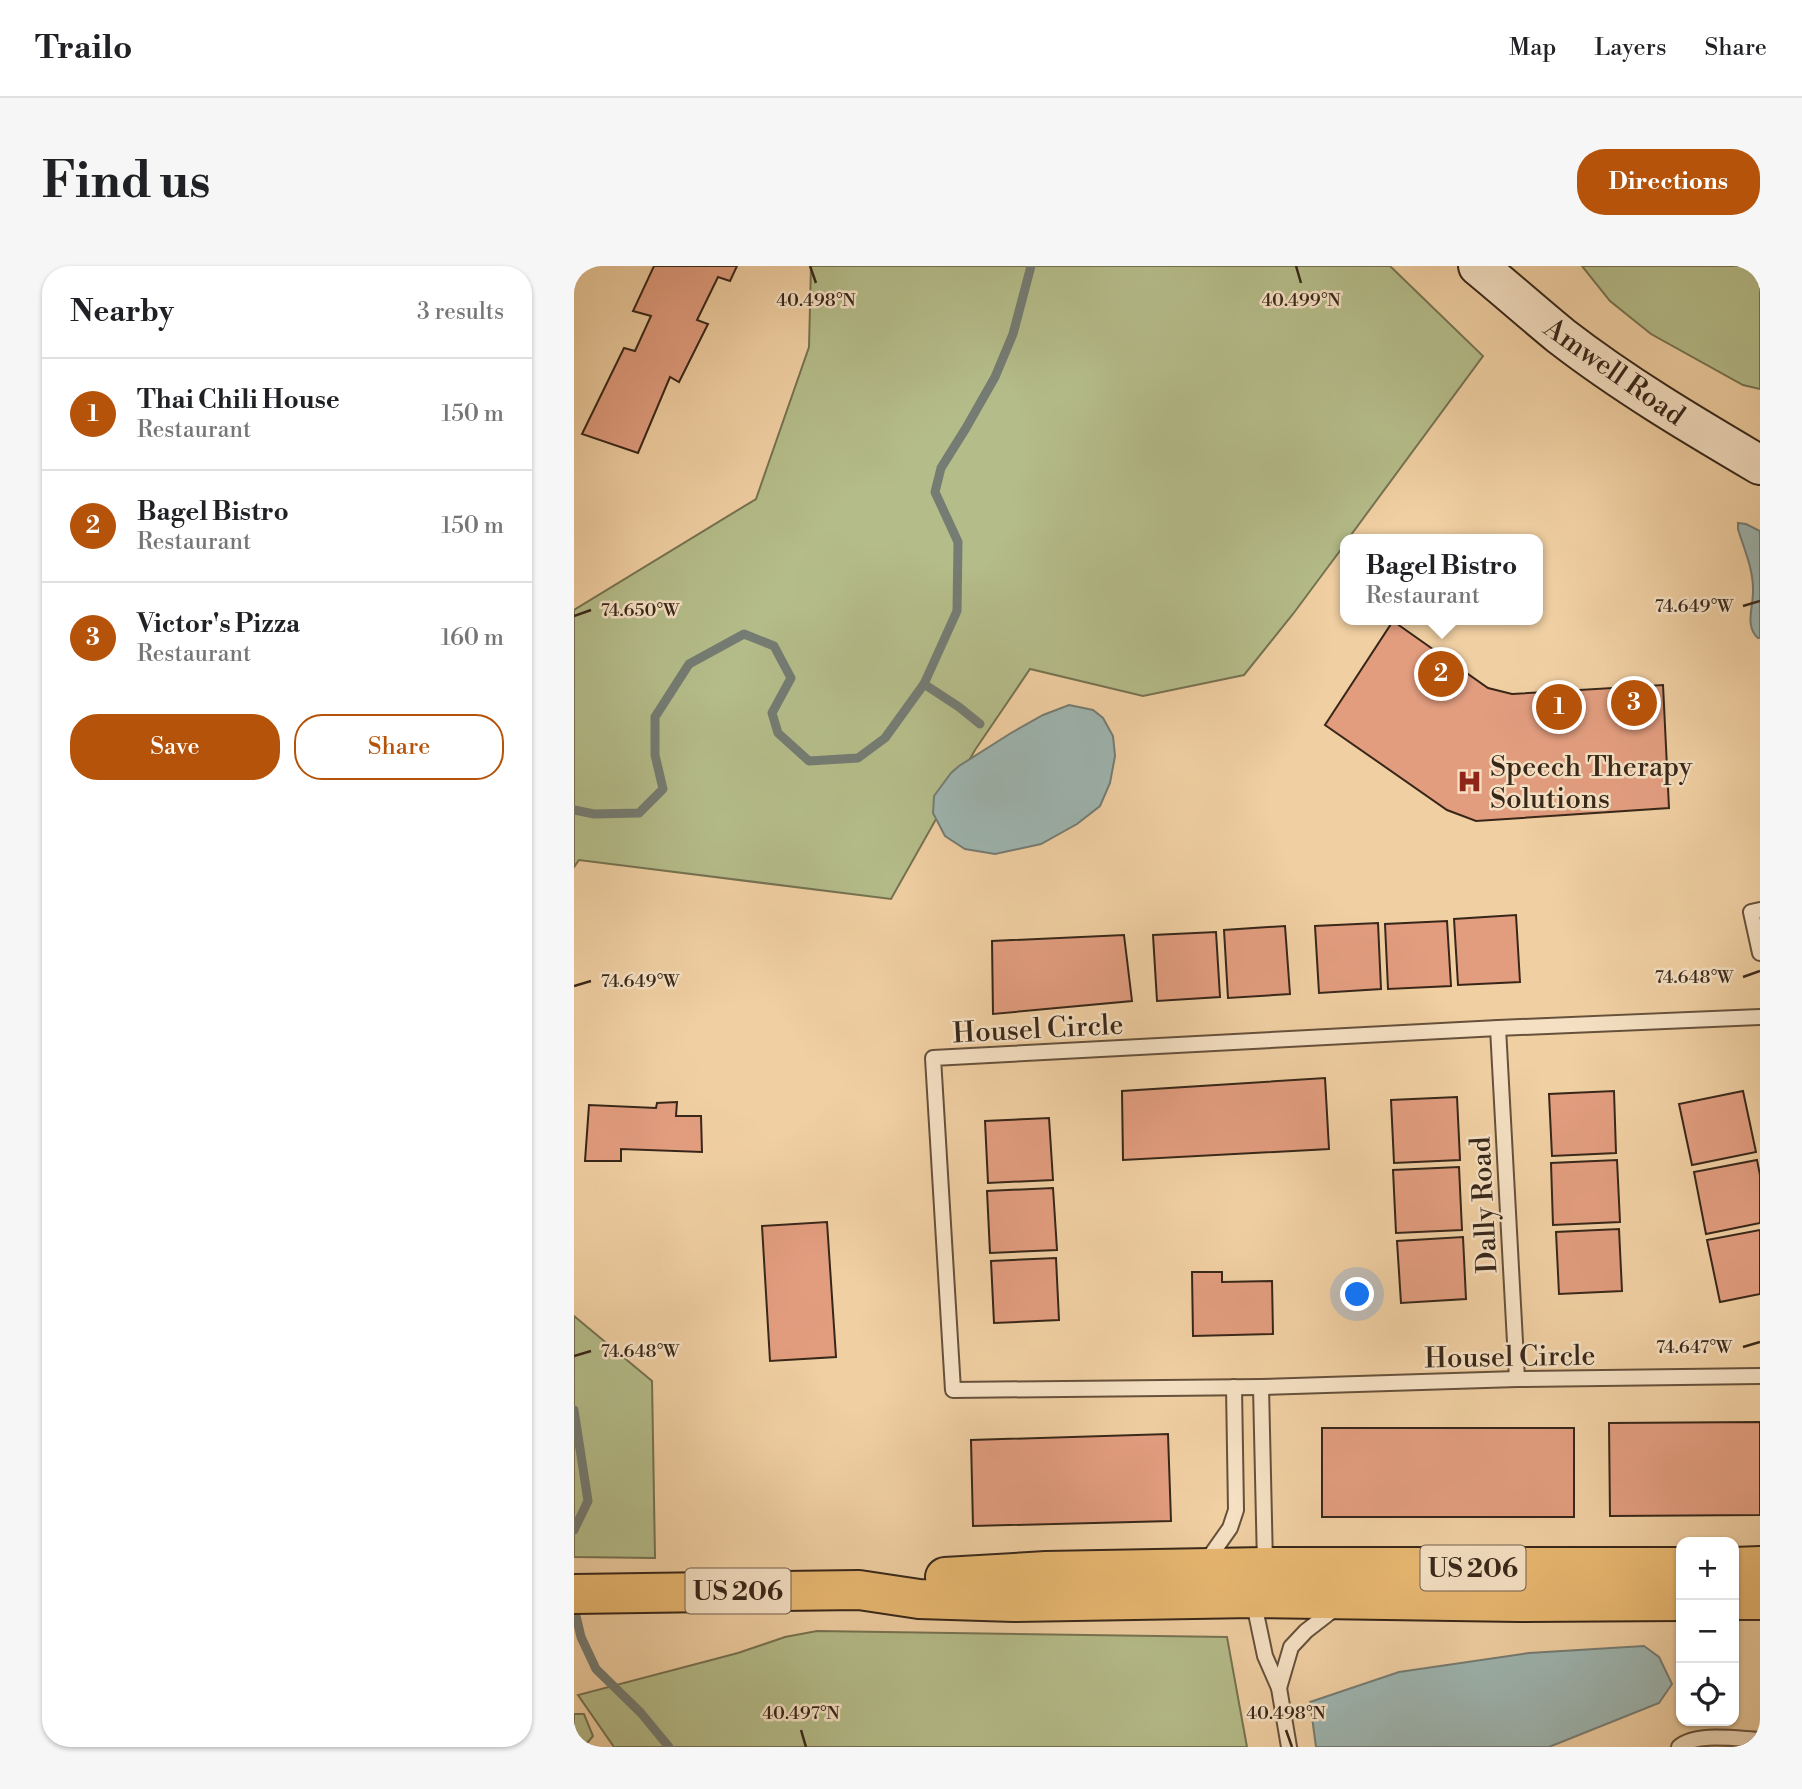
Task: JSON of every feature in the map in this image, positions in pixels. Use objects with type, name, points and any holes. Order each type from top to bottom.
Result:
[{"type":"main road","name":"Amwell Road","points":[[1479,266],[1561,336],[1611,372],[1760,465]]},
{"type":"main road","points":[[1739,1567],[1760,1566]]},
{"type":"main road","name":"US 206","points":[[859,1590],[919,1600],[1014,1602],[1259,1583],[1676,1567]]},
{"type":"main road","name":"US 206","points":[[574,1594],[859,1590],[918,1579],[1046,1571],[1202,1568],[1259,1583],[1347,1599],[1676,1601]]},
{"type":"main road","points":[[1739,1600],[1760,1600]]},
{"type":"lane","points":[[1760,910],[1751,912],[1760,953]]},
{"type":"lane","name":"Housel Circle","points":[[1760,1017],[933,1058],[953,1390],[1261,1387],[1760,1376]]},
{"type":"lane","name":"Dally Road","points":[[1498,1028],[1517,1380]]},
{"type":"lane","points":[[1202,1568],[1230,1528],[1236,1510],[1234,1387]]},
{"type":"lane","points":[[1261,1387],[1259,1583],[1256,1620],[1265,1657],[1279,1688],[1289,1747]]},
{"type":"lane","points":[[1279,1688],[1291,1647],[1312,1626],[1347,1599]]},
{"type":"lane","points":[[1679,1747],[1697,1738],[1760,1740]]},
{"type":"green space","points":[[811,266],[1390,266],[1483,356],[1352,534],[1340,534],[1340,551],[1244,675],[1143,696],[1030,669],[975,750],[891,899],[579,860],[574,867],[574,610],[756,499],[809,347]]},
{"type":"green space","points":[[1582,266],[1760,266],[1760,389],[1743,385],[1651,334],[1610,301]]},
{"type":"green space","points":[[574,1316],[652,1381],[655,1558],[574,1557]]},
{"type":"green space","points":[[817,1631],[1227,1637],[1247,1747],[614,1747],[578,1695],[738,1653],[785,1637]]},
{"type":"green space","points":[[574,1714],[584,1714],[593,1736],[584,1747],[574,1747]]},
{"type":"water","points":[[1738,523],[1760,531],[1760,638],[1751,628],[1753,581]]},
{"type":"water","points":[[1069,705],[1093,710],[1103,718],[1113,736],[1115,756],[1110,783],[1100,806],[1077,824],[1041,844],[995,854],[965,849],[945,836],[933,813],[934,796],[951,773],[1011,733],[1043,715]]},
{"type":"water","points":[[1644,1646],[1659,1657],[1672,1684],[1659,1703],[1549,1747],[1316,1747],[1310,1702],[1399,1672],[1529,1653]]},
{"type":"building","points":[[654,266],[737,266],[730,281],[718,277],[697,320],[708,324],[679,382],[670,377],[638,453],[582,434],[624,348],[635,351],[651,316],[633,311]]},
{"type":"building","points":[[1390,625],[1399,625],[1488,688],[1512,694],[1663,685],[1669,808],[1476,821],[1447,810],[1325,725]]},
{"type":"building","points":[[1516,915],[1520,982],[1458,985],[1454,919]]},
{"type":"building","points":[[1447,921],[1451,986],[1388,989],[1385,924]]},
{"type":"building","points":[[1378,923],[1381,989],[1319,993],[1315,926]]},
{"type":"building","points":[[1285,926],[1290,994],[1228,998],[1224,930]]},
{"type":"building","points":[[1216,932],[1220,997],[1157,1001],[1153,935]]},
{"type":"building","points":[[1124,935],[1132,1001],[993,1014],[992,941]]},
{"type":"building","points":[[1325,1078],[1329,1149],[1123,1160],[1122,1091]]},
{"type":"building","points":[[1614,1091],[1616,1153],[1552,1156],[1549,1094]]},
{"type":"building","points":[[1743,1091],[1756,1152],[1692,1165],[1679,1104]]},
{"type":"building","points":[[1457,1097],[1460,1160],[1394,1163],[1391,1100]]},
{"type":"building","points":[[677,1102],[676,1116],[701,1116],[702,1152],[621,1149],[621,1161],[585,1161],[589,1105],[656,1108],[657,1103]]},
{"type":"building","points":[[1049,1118],[1053,1180],[988,1183],[985,1121]]},
{"type":"building","points":[[1617,1160],[1620,1222],[1553,1225],[1551,1163]]},
{"type":"building","points":[[1757,1160],[1760,1175],[1760,1223],[1706,1234],[1694,1172]]},
{"type":"building","points":[[1459,1167],[1462,1230],[1396,1233],[1393,1170]]},
{"type":"building","points":[[1053,1188],[1057,1250],[990,1253],[987,1191]]},
{"type":"building","points":[[827,1222],[836,1357],[770,1361],[762,1226]]},
{"type":"building","points":[[1619,1229],[1622,1291],[1559,1294],[1556,1232]]},
{"type":"building","points":[[1760,1230],[1760,1294],[1720,1302],[1707,1240]]},
{"type":"building","points":[[1463,1237],[1466,1299],[1401,1303],[1397,1241]]},
{"type":"building","points":[[1056,1258],[1059,1320],[994,1323],[991,1261]]},
{"type":"building","points":[[1192,1272],[1222,1272],[1222,1282],[1272,1281],[1273,1334],[1193,1336]]},
{"type":"building","points":[[1760,1422],[1760,1515],[1610,1516],[1609,1423]]},
{"type":"building","points":[[1322,1428],[1574,1428],[1574,1517],[1322,1517]]},
{"type":"building","points":[[1168,1434],[1171,1521],[973,1526],[971,1440]]},
{"type":"waterway","points":[[574,810],[594,814],[639,813],[663,789],[655,755],[655,717],[689,664],[744,634],[774,646],[791,678],[772,713],[778,733],[809,761],[858,758],[885,738],[924,684],[957,611],[958,542],[935,492],[941,468],[995,377],[1013,334],[1031,266]]},
{"type":"waterway","points":[[924,684],[980,724]]},
{"type":"waterway","points":[[574,1410],[588,1501],[574,1530]]},
{"type":"waterway","points":[[574,1607],[581,1637],[596,1669],[641,1713],[669,1747]]},
{"type":"place","name":"Bagel Bistro","points":[[1441,674]]},
{"type":"place","name":"Victor's Pizza","points":[[1634,703]]},
{"type":"place","name":"Thai Chili House","points":[[1559,707]]},
{"type":"place","name":"Speech Therapy Solutions","points":[[1470,782]]}]
